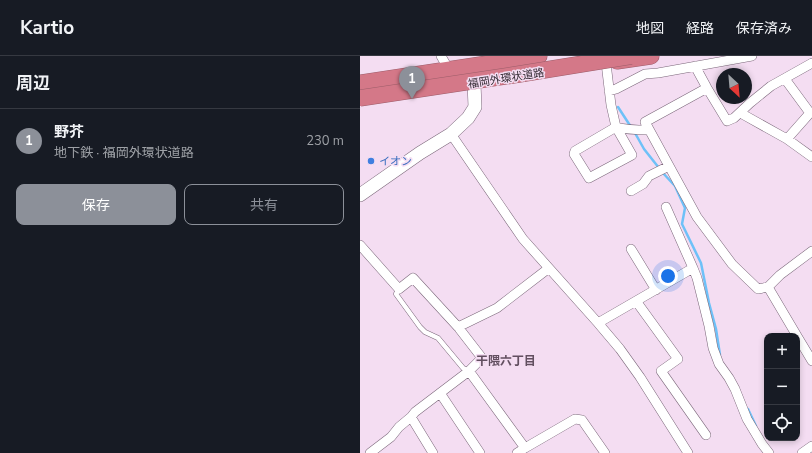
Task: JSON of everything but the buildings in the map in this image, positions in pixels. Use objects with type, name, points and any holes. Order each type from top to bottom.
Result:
[{"type":"highway","name":"福岡外環状道路","points":[[360,82],[444,62],[518,56]]},
{"type":"highway","points":[[360,82],[539,56]]},
{"type":"highway","points":[[360,98],[631,56]]},
{"type":"highway","name":"福岡外環状道路","points":[[360,102],[606,60],[652,56]]},
{"type":"street","points":[[609,90],[616,89],[645,74],[752,56]]},
{"type":"street","points":[[606,60],[612,109],[619,128],[632,154],[589,178],[574,154],[575,151],[619,128],[649,130]]},
{"type":"street","points":[[695,66],[727,121],[734,118],[771,86],[812,63]]},
{"type":"street","points":[[785,79],[810,113],[787,139]]},
{"type":"street","points":[[360,195],[420,153],[451,134],[468,118],[475,107],[474,83]]},
{"type":"street","points":[[707,88],[645,122],[697,217],[732,264],[758,289],[768,287],[812,251]]},
{"type":"street","points":[[741,112],[787,139],[812,157]]},
{"type":"street","points":[[451,134],[523,239],[598,323],[620,350],[640,377],[688,453]]},
{"type":"street","points":[[631,191],[643,184],[649,176],[669,166]]},
{"type":"street","points":[[666,207],[697,278],[713,348],[719,364],[735,389],[747,419],[769,453]]},
{"type":"street","points":[[360,245],[398,289],[413,278],[458,327],[482,358],[469,371],[415,412],[391,436],[370,453]]},
{"type":"street","points":[[631,249],[656,290]]},
{"type":"street","points":[[458,327],[497,308],[549,268]]},
{"type":"street","points":[[598,323],[693,268]]},
{"type":"street","points":[[768,287],[795,333]]},
{"type":"street","points":[[636,301],[678,359],[662,370],[706,436]]},
{"type":"street","points":[[800,341],[812,361]]},
{"type":"street","points":[[469,371],[521,450],[575,419],[582,420],[605,453]]},
{"type":"street","points":[[440,392],[480,453]]},
{"type":"street","points":[[411,417],[433,453]]},
{"type":"street","points":[[802,453],[812,446]]},
{"type":"lane","points":[[398,289],[396,294],[420,327],[425,332],[438,338],[463,368],[469,371]]},
{"type":"waterway","points":[[618,107],[631,127]]},
{"type":"waterway","points":[[635,133],[644,149],[659,168]]},
{"type":"waterway","points":[[662,172],[675,186],[685,208],[682,224],[701,263],[716,329],[720,355]]},
{"type":"waterway","points":[[748,409],[756,426]]},
{"type":"place","name":"野芥","points":[[412,99]]},
{"type":"place","name":"イオン","points":[[371,161]]},
{"type":"district","name":"干隈六丁目","points":[[506,361]]}]
